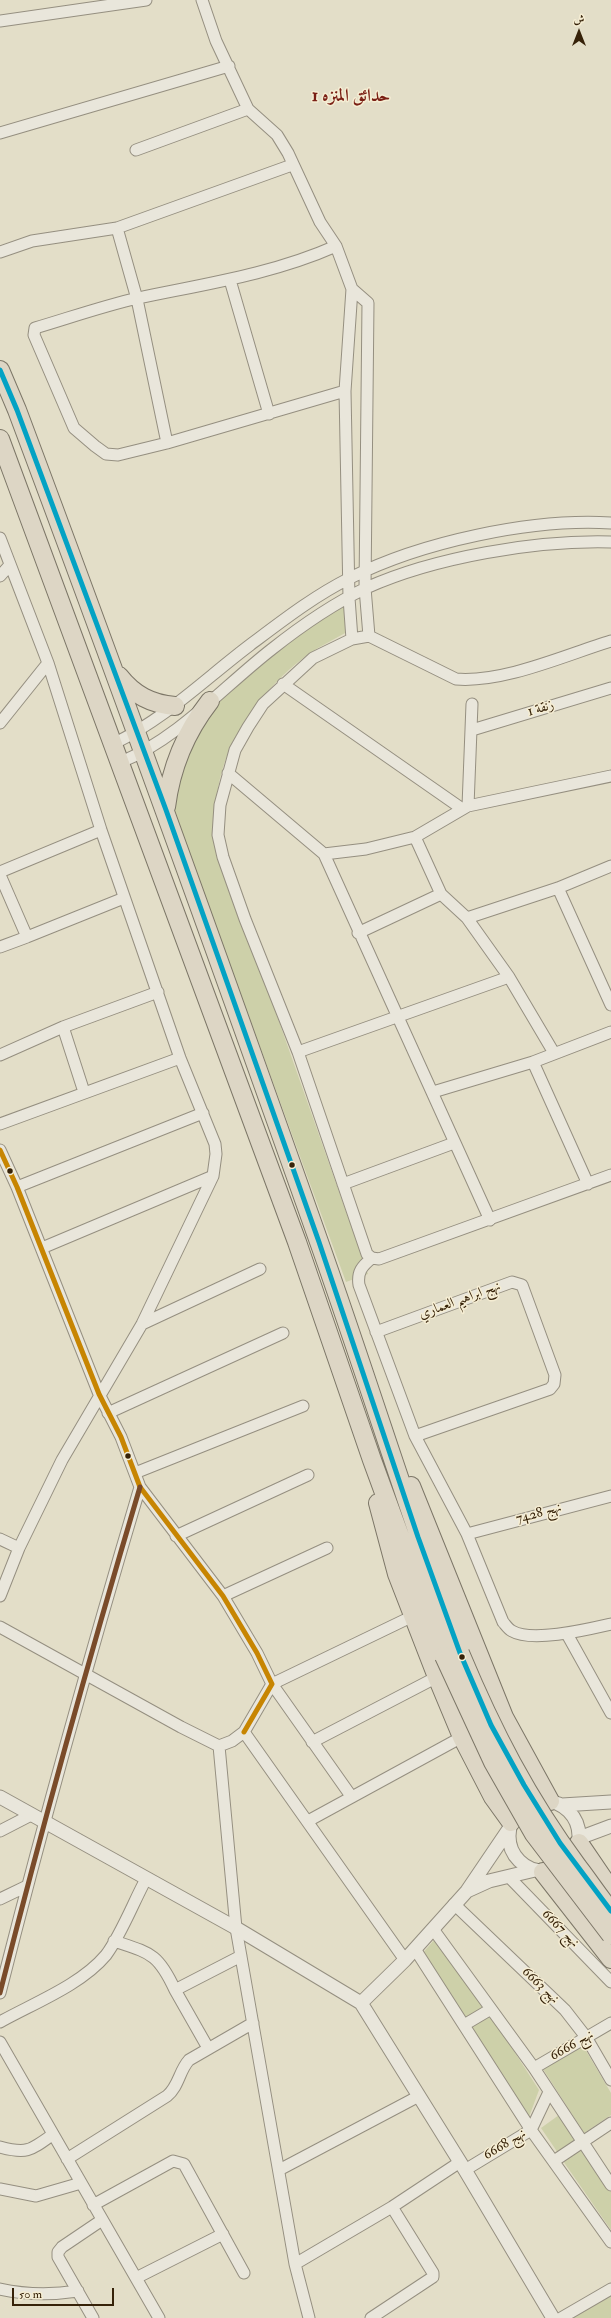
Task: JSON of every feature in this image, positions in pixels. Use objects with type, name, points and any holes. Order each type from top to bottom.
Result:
[{"type":"highway","points":[[0,370],[17,410],[113,665],[319,1242],[418,1537],[452,1655],[524,1785],[560,1843],[611,1911]]},
{"type":"highway","points":[[0,439],[297,1242],[372,1460],[452,1655],[492,1762],[530,1828],[611,1936]]},
{"type":"highway","points":[[113,665],[119,676],[138,695],[149,701],[174,706]]},
{"type":"highway","points":[[166,810],[168,790],[179,752],[198,716],[210,701]]},
{"type":"highway","points":[[391,1454],[414,1490],[504,1717],[556,1803]]},
{"type":"highway","points":[[372,1460],[376,1496],[387,1539],[397,1574],[412,1616],[462,1737],[510,1826]]},
{"type":"highway","points":[[579,1841],[611,1890]]},
{"type":"highway","points":[[539,1871],[611,1959]]},
{"type":"street","points":[[0,21],[146,0]]},
{"type":"street","points":[[202,0],[216,41],[248,109],[277,135],[288,152],[292,165],[320,222],[336,246],[352,289],[345,391],[350,578],[349,598],[352,639]]},
{"type":"street","points":[[0,133],[228,66]]},
{"type":"street","points":[[136,150],[248,109]]},
{"type":"street","points":[[0,252],[32,240],[116,228],[292,165]]},
{"type":"street","points":[[116,228],[136,299],[167,443]]},
{"type":"street","points":[[336,246],[311,258],[230,280],[136,299],[35,328],[34,335],[74,428],[106,454],[118,455],[167,443],[345,391]]},
{"type":"street","points":[[230,280],[269,414]]},
{"type":"street","points":[[352,289],[368,303],[365,588],[368,636]]},
{"type":"street","points":[[113,744],[137,732],[174,706],[255,641],[304,605],[350,578],[423,550],[483,534],[544,525],[611,523]]},
{"type":"street","points":[[0,538],[9,566],[48,663],[124,898],[180,1058],[203,1113],[216,1154],[213,1176],[142,1324],[99,1394],[62,1460],[19,1548],[0,1596]]},
{"type":"street","points":[[120,762],[144,752],[167,737],[272,649],[319,615],[365,588],[405,573],[468,557],[533,546],[611,542]]},
{"type":"street","points":[[0,576],[9,566]]},
{"type":"street","points":[[611,641],[509,674],[470,680],[456,679],[368,636],[352,639],[313,658],[263,704],[235,750],[219,813],[218,835],[223,857],[245,919],[298,1052],[367,1254],[372,1258],[379,1259],[611,1175]]},
{"type":"street","points":[[0,723],[48,663]]},
{"type":"street","points":[[283,684],[465,807]]},
{"type":"street","name":"زنقة 1","points":[[472,730],[611,688]]},
{"type":"street","points":[[465,807],[472,730],[472,704]]},
{"type":"street","points":[[228,773],[324,854],[396,1017],[433,1092],[454,1143],[490,1220]]},
{"type":"street","points":[[324,854],[366,850],[414,837],[465,807],[611,776]]},
{"type":"street","points":[[0,872],[101,830]]},
{"type":"street","points":[[414,837],[441,894],[467,918],[509,977],[554,1053]]},
{"type":"street","points":[[467,918],[558,888],[611,866]]},
{"type":"street","points":[[0,875],[27,937]]},
{"type":"street","points":[[558,888],[611,1005]]},
{"type":"street","points":[[358,933],[441,894]]},
{"type":"street","points":[[0,947],[124,898]]},
{"type":"street","points":[[298,1052],[509,977]]},
{"type":"street","points":[[0,1055],[63,1027],[158,992]]},
{"type":"street","points":[[63,1027],[84,1092]]},
{"type":"street","points":[[433,1092],[533,1062],[611,1032]]},
{"type":"street","points":[[0,1124],[180,1058]]},
{"type":"street","points":[[533,1062],[588,1184]]},
{"type":"street","points":[[17,1187],[203,1113]]},
{"type":"street","points":[[343,1184],[454,1143]]},
{"type":"street","points":[[0,1150],[42,1248],[99,1394],[121,1437],[140,1487],[222,1596],[257,1653],[272,1684],[351,1796]]},
{"type":"street","points":[[42,1248],[213,1176]]},
{"type":"street","points":[[372,1258],[365,1263],[357,1276],[376,1332],[415,1436],[467,1534],[503,1622],[512,1631],[522,1634],[567,1634],[611,1624]]},
{"type":"street","points":[[142,1324],[260,1269]]},
{"type":"street","name":"نهج ابراهيم العماري","points":[[376,1332],[512,1282],[522,1285],[555,1374],[554,1384],[550,1389],[415,1436]]},
{"type":"street","points":[[108,1413],[283,1333]]},
{"type":"street","points":[[135,1473],[303,1406]]},
{"type":"street","points":[[176,1536],[308,1475]]},
{"type":"street","points":[[0,1993],[43,1822],[84,1673],[140,1487]]},
{"type":"street","name":"نهج 7428","points":[[467,1534],[611,1496]]},
{"type":"street","points":[[0,1539],[19,1548]]},
{"type":"street","points":[[222,1596],[327,1548]]},
{"type":"street","points":[[0,1627],[181,1727],[219,1746],[232,1741],[244,1732],[272,1684],[412,1616]]},
{"type":"street","points":[[567,1634],[611,1713]]},
{"type":"street","points":[[312,1742],[436,1677]]},
{"type":"street","points":[[244,1732],[405,1960]]},
{"type":"street","points":[[308,1821],[351,1796],[462,1737]]},
{"type":"street","points":[[219,1746],[236,1928],[295,2264],[309,2318]]},
{"type":"street","points":[[0,1797],[236,1928],[361,2003],[463,2166],[553,2318]]},
{"type":"street","points":[[361,2003],[405,1960],[467,1891],[510,1826],[516,1814],[527,1805],[541,1800],[556,1803],[611,1802]]},
{"type":"street","points":[[467,1891],[488,1882],[509,1876],[559,1868],[566,1864],[574,1855],[579,1841],[575,1820],[556,1803]]},
{"type":"street","points":[[0,1831],[31,1815]]},
{"type":"street","points":[[510,1826],[509,1843],[514,1855],[523,1864],[539,1871]]},
{"type":"street","points":[[579,1841],[611,1826]]},
{"type":"street","name":"نهج 6667","points":[[509,1876],[611,1982]]},
{"type":"street","points":[[0,2022],[80,1978],[106,1954],[146,1878]]},
{"type":"street","points":[[0,1899],[27,1886]]},
{"type":"street","name":"نهج 6663","points":[[454,1904],[565,2010],[586,2037],[611,2080]]},
{"type":"street","points":[[433,1929],[534,2068],[611,2185]]},
{"type":"street","points":[[114,1941],[149,1953],[156,1958],[208,2048]]},
{"type":"street","points":[[415,1949],[531,2130],[611,2242]]},
{"type":"street","points":[[175,1990],[241,1956]]},
{"type":"street","points":[[464,2025],[491,2009]]},
{"type":"street","points":[[67,2159],[167,2096],[175,2088],[186,2063],[208,2048],[253,2023]]},
{"type":"street","name":"نهج 6666","points":[[534,2068],[611,2023]]},
{"type":"street","points":[[0,2042],[52,2135],[159,2318]]},
{"type":"street","name":"نهج 6668","points":[[295,2264],[463,2166],[531,2130],[549,2092]]},
{"type":"street","points":[[279,2170],[419,2096]]},
{"type":"street","points":[[554,2161],[611,2123]]},
{"type":"street","points":[[0,2147],[20,2152],[29,2151],[52,2135]]},
{"type":"street","points":[[93,2205],[172,2161],[180,2161],[184,2164],[244,2273]]},
{"type":"street","points":[[0,2189],[36,2196],[81,2184]]},
{"type":"street","points":[[371,2318],[433,2277],[392,2207]]},
{"type":"street","points":[[93,2318],[78,2291],[58,2261],[58,2252],[102,2220]]},
{"type":"street","points":[[136,2278],[223,2234]]},
{"type":"street","points":[[0,2289],[19,2294],[50,2295],[78,2291]]},
{"type":"street","points":[[562,2318],[611,2289]]},
{"type":"green space","points":[[345,601],[347,632],[310,653],[282,677],[256,705],[236,737],[222,771],[218,788],[215,840],[368,1274],[346,1282],[173,809],[177,775],[215,703],[268,650]]},
{"type":"green space","points":[[435,1939],[485,2006],[465,2019],[421,1955]]},
{"type":"green space","points":[[490,2014],[539,2090],[529,2117],[471,2027]]},
{"type":"green space","points":[[582,2044],[611,2093],[611,2115],[584,2133],[543,2069]]},
{"type":"green space","points":[[559,2115],[576,2140],[558,2153],[541,2128]]},
{"type":"green space","points":[[581,2148],[611,2192],[611,2230],[563,2161]]},
{"type":"green space","points":[[611,2295],[611,2318],[572,2318]]},
{"type":"transit line","points":[[0,370],[17,410],[166,810],[319,1242],[418,1537],[460,1653],[491,1725],[524,1785],[560,1843],[611,1911]]},
{"type":"transit line","points":[[0,1150],[17,1187],[99,1394],[121,1437],[140,1487],[223,1596],[257,1653],[272,1684],[244,1732]]},
{"type":"transit line","points":[[0,1993],[67,1739],[140,1487]]},
{"type":"district","name":"حدائق المنزه 1","points":[[351,97]]}]
